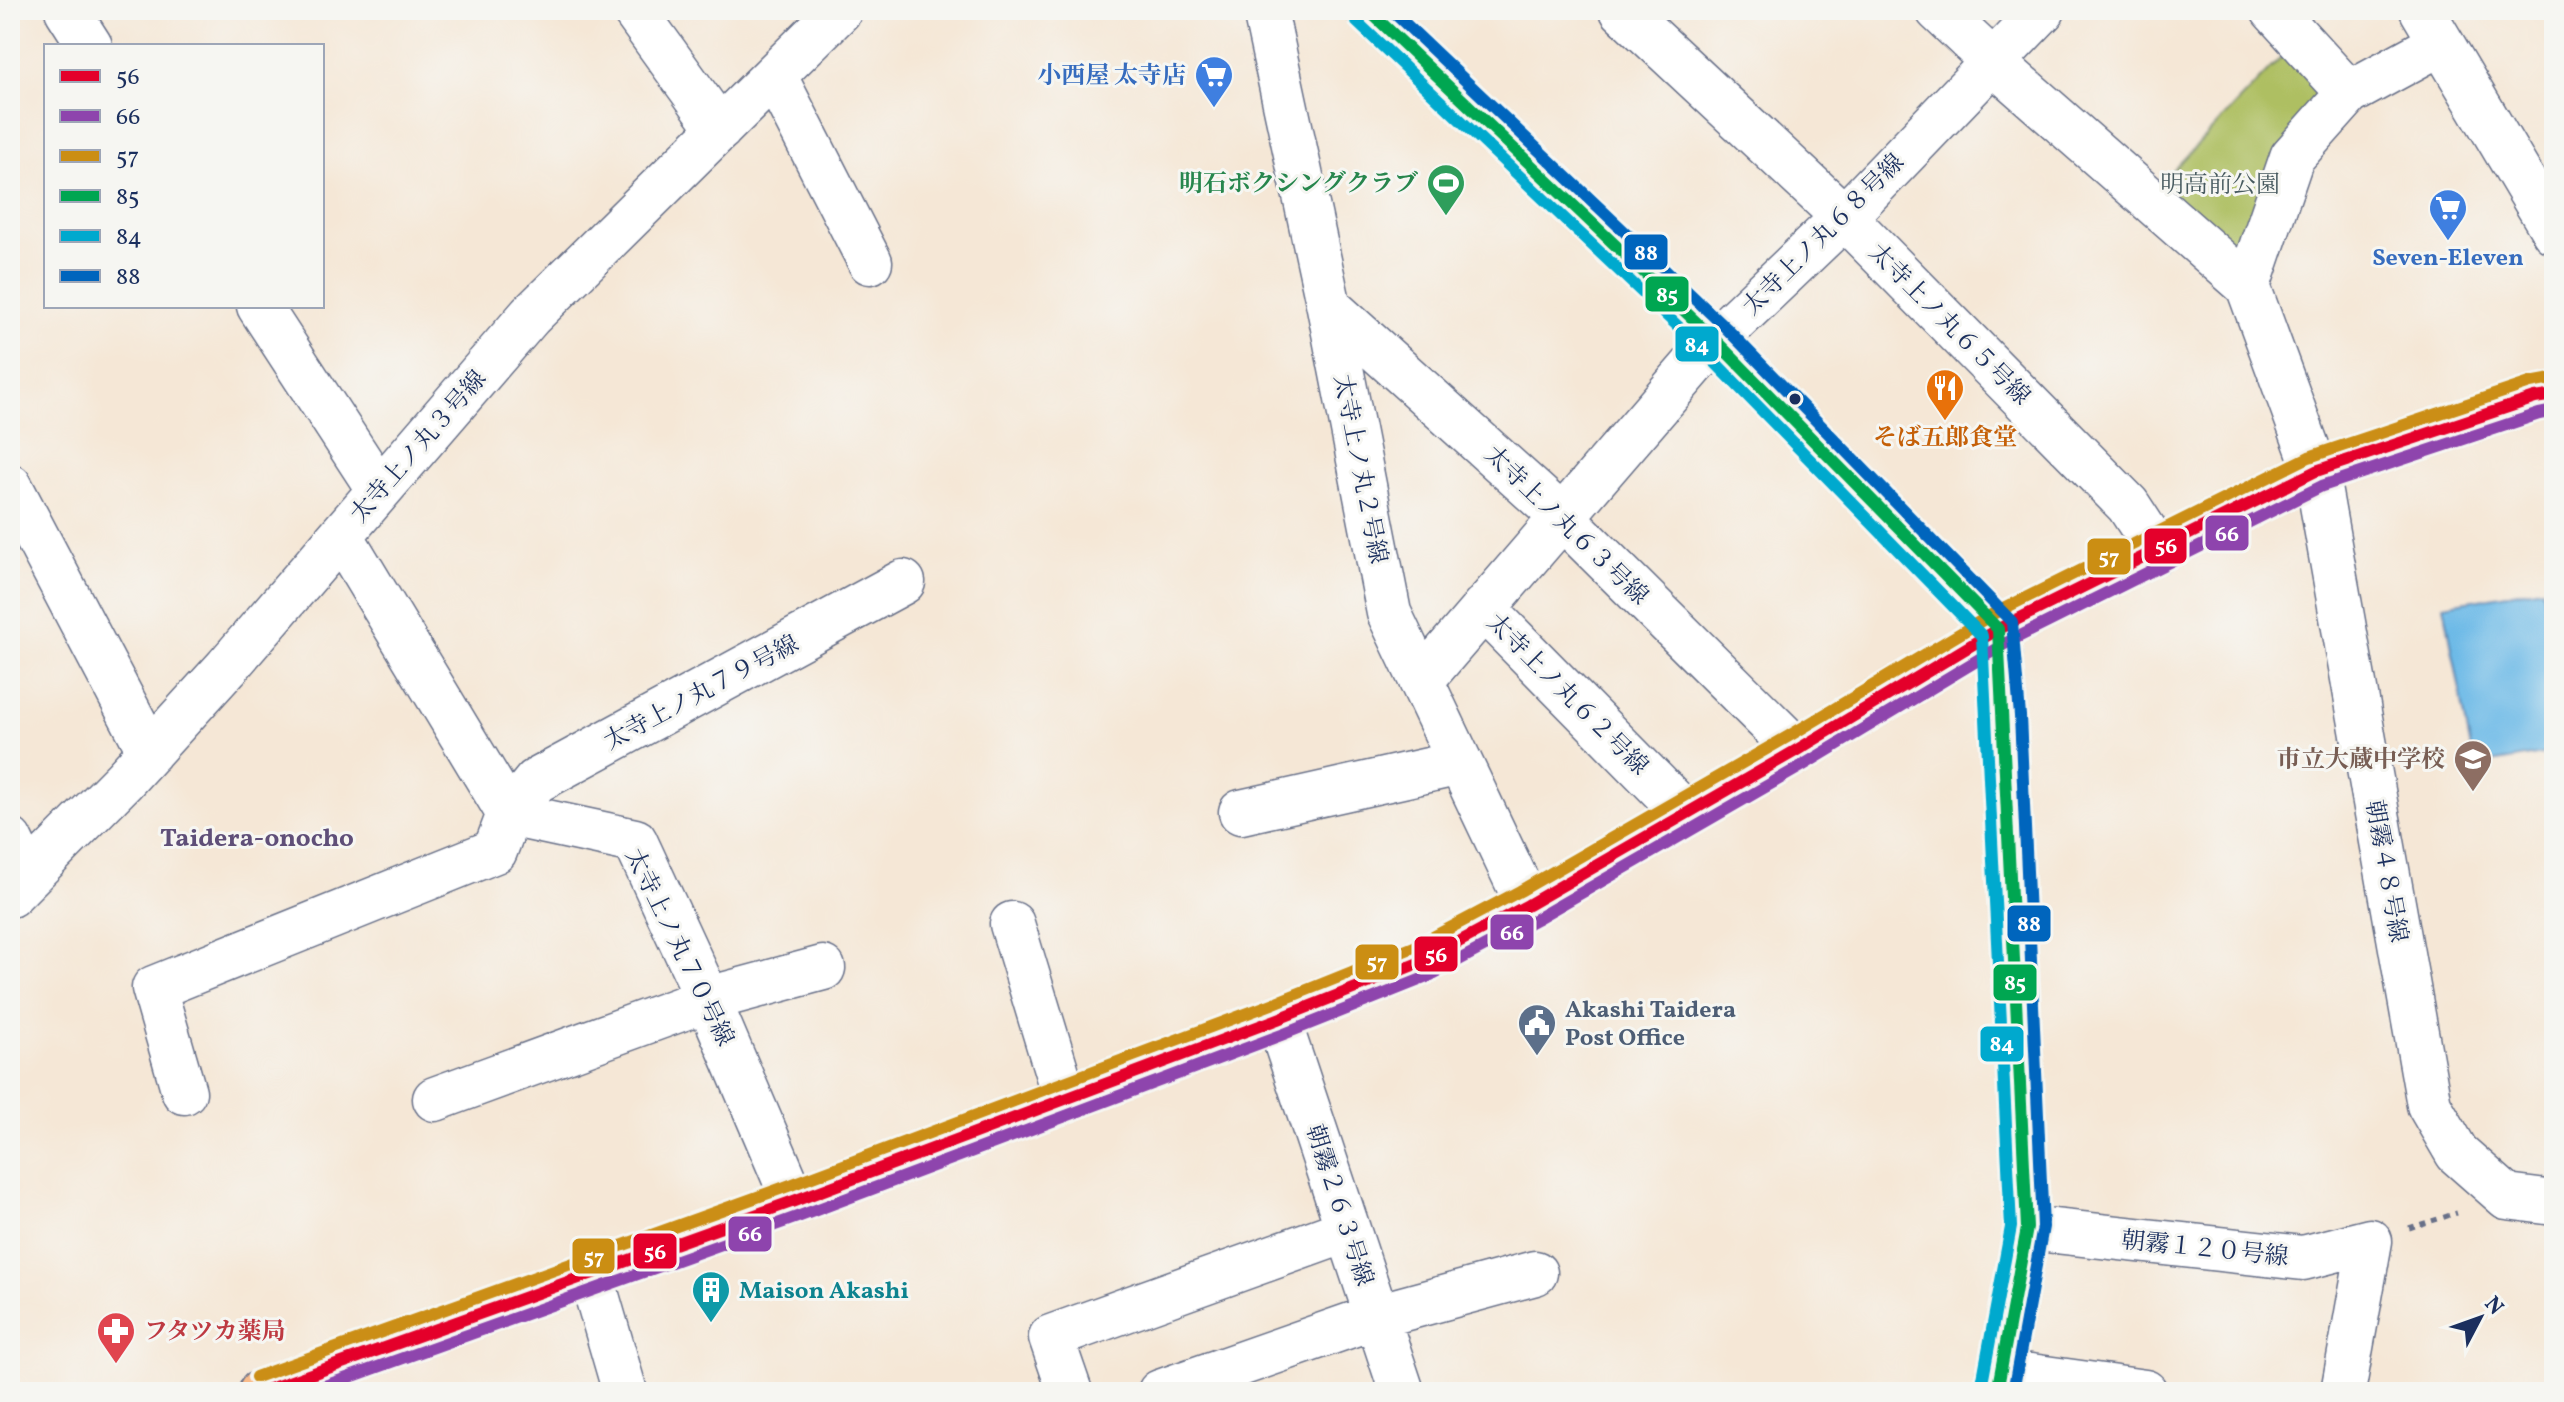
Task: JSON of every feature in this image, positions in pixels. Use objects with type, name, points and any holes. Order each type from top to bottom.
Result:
[{"type":"main road","points":[[261,1392],[794,1201],[1421,962],[1528,905],[1797,750],[1998,629],[2316,471],[2535,398],[2554,395]]},
{"type":"street","points":[[67,10],[89,44]]},
{"type":"street","points":[[634,10],[720,129]]},
{"type":"street","name":"太寺上ノ丸３号線","points":[[16,871],[150,752],[530,316],[840,10]]},
{"type":"street","name":"太寺上ノ丸２号線","points":[[1269,10],[1266,15],[1329,307],[1389,613],[1528,905]]},
{"type":"street","points":[[1368,10],[1715,340],[1998,629],[2027,1228],[1999,1382],[2145,1392]]},
{"type":"street","name":"太寺上ノ丸６５号線","points":[[1622,10],[1844,217],[2128,505],[2158,551]]},
{"type":"street","points":[[1938,10],[2248,286],[2292,157],[2349,93],[2431,27],[2554,232]]},
{"type":"street","name":"太寺上ノ丸６８号線","points":[[1421,681],[1715,340],[1844,217],[2043,10]]},
{"type":"street","points":[[2273,10],[2349,93]]},
{"type":"street","points":[[774,75],[870,262]]},
{"type":"street","name":"朝霧４８号線","points":[[2248,286],[2316,471],[2429,1105],[2457,1153],[2507,1197]]},
{"type":"street","name":"太寺上ノ丸６３号線","points":[[1329,307],[1562,517],[1797,750]]},
{"type":"street","points":[[260,308],[379,490]]},
{"type":"street","points":[[10,486],[150,752]]},
{"type":"street","points":[[341,536],[509,814]]},
{"type":"street","name":"太寺上ノ丸７９号線","points":[[184,1092],[154,988],[495,851],[509,814],[536,781],[903,582]]},
{"type":"street","name":"太寺上ノ丸６２号線","points":[[1483,608],[1686,814]]},
{"type":"street","points":[[1241,812],[1460,763]]},
{"type":"street","name":"太寺上ノ丸７０号線","points":[[509,814],[635,841],[708,999],[794,1201]]},
{"type":"street","points":[[1012,924],[1065,1099]]},
{"type":"street","points":[[435,1099],[708,999],[823,968]]},
{"type":"street","name":"朝霧２６３号線","points":[[1278,1019],[1402,1392]]},
{"type":"street","points":[[2507,1197],[2554,1203]]},
{"type":"street","name":"朝霧１２０号線","points":[[2027,1228],[2303,1258],[2370,1241]]},
{"type":"street","points":[[1070,1392],[1051,1337],[1348,1230]]},
{"type":"street","points":[[2343,1392],[2370,1241]]},
{"type":"street","points":[[1160,1392],[1377,1316],[1535,1273]]},
{"type":"street","points":[[591,1275],[625,1392]]},
{"type":"path","points":[[2370,1241],[2507,1197]]},
{"type":"green space","name":"明高前公園","points":[[2290,48],[2336,96],[2239,247],[2220,244],[2158,186]]},
{"type":"water","points":[[2542,588],[2554,656],[2554,752],[2474,766],[2444,605]]},
{"type":"transit line","name":"85","points":[[1368,10],[1715,340],[1998,629],[2027,1228],[1997,1392]]},
{"type":"transit line","name":"88","points":[[1391,10],[1726,328],[2012,622],[2020,716],[2043,1227],[2013,1392]]},
{"type":"transit line","name":"84","points":[[1357,22],[1704,351],[1982,636],[2011,1227],[1981,1389]]},
{"type":"transit line","name":"57","points":[[256,1377],[788,1186],[1272,1004],[1414,947],[1520,891],[1991,615],[2309,457],[2530,383],[2552,379]]},
{"type":"transit line","name":"56","points":[[261,1392],[794,1201],[1421,962],[1528,905],[1797,750],[1998,629],[2316,471],[2535,398],[2554,395]]},
{"type":"transit line","name":"66","points":[[308,1392],[800,1216],[1427,977],[1536,919],[1805,764],[2006,643],[2322,486],[2554,411]]},
{"type":"place","name":"小西屋 太寺店","points":[[1214,109]]},
{"type":"place","name":"明石ボクシングクラブ","points":[[1446,217]]},
{"type":"place","name":"Seven-Eleven","points":[[2448,242]]},
{"type":"place","name":"そば五郎食堂","points":[[1945,422]]},
{"type":"place","name":"市立大蔵中学校","points":[[2473,793]]},
{"type":"place","name":"Akashi Taidera Post Office","points":[[1537,1057]]},
{"type":"place","name":"Maison Akashi","points":[[711,1324]]},
{"type":"place","name":"フタツカ薬局","points":[[116,1365]]},
{"type":"district","name":"Taidera-onocho","points":[[257,837]]}]
